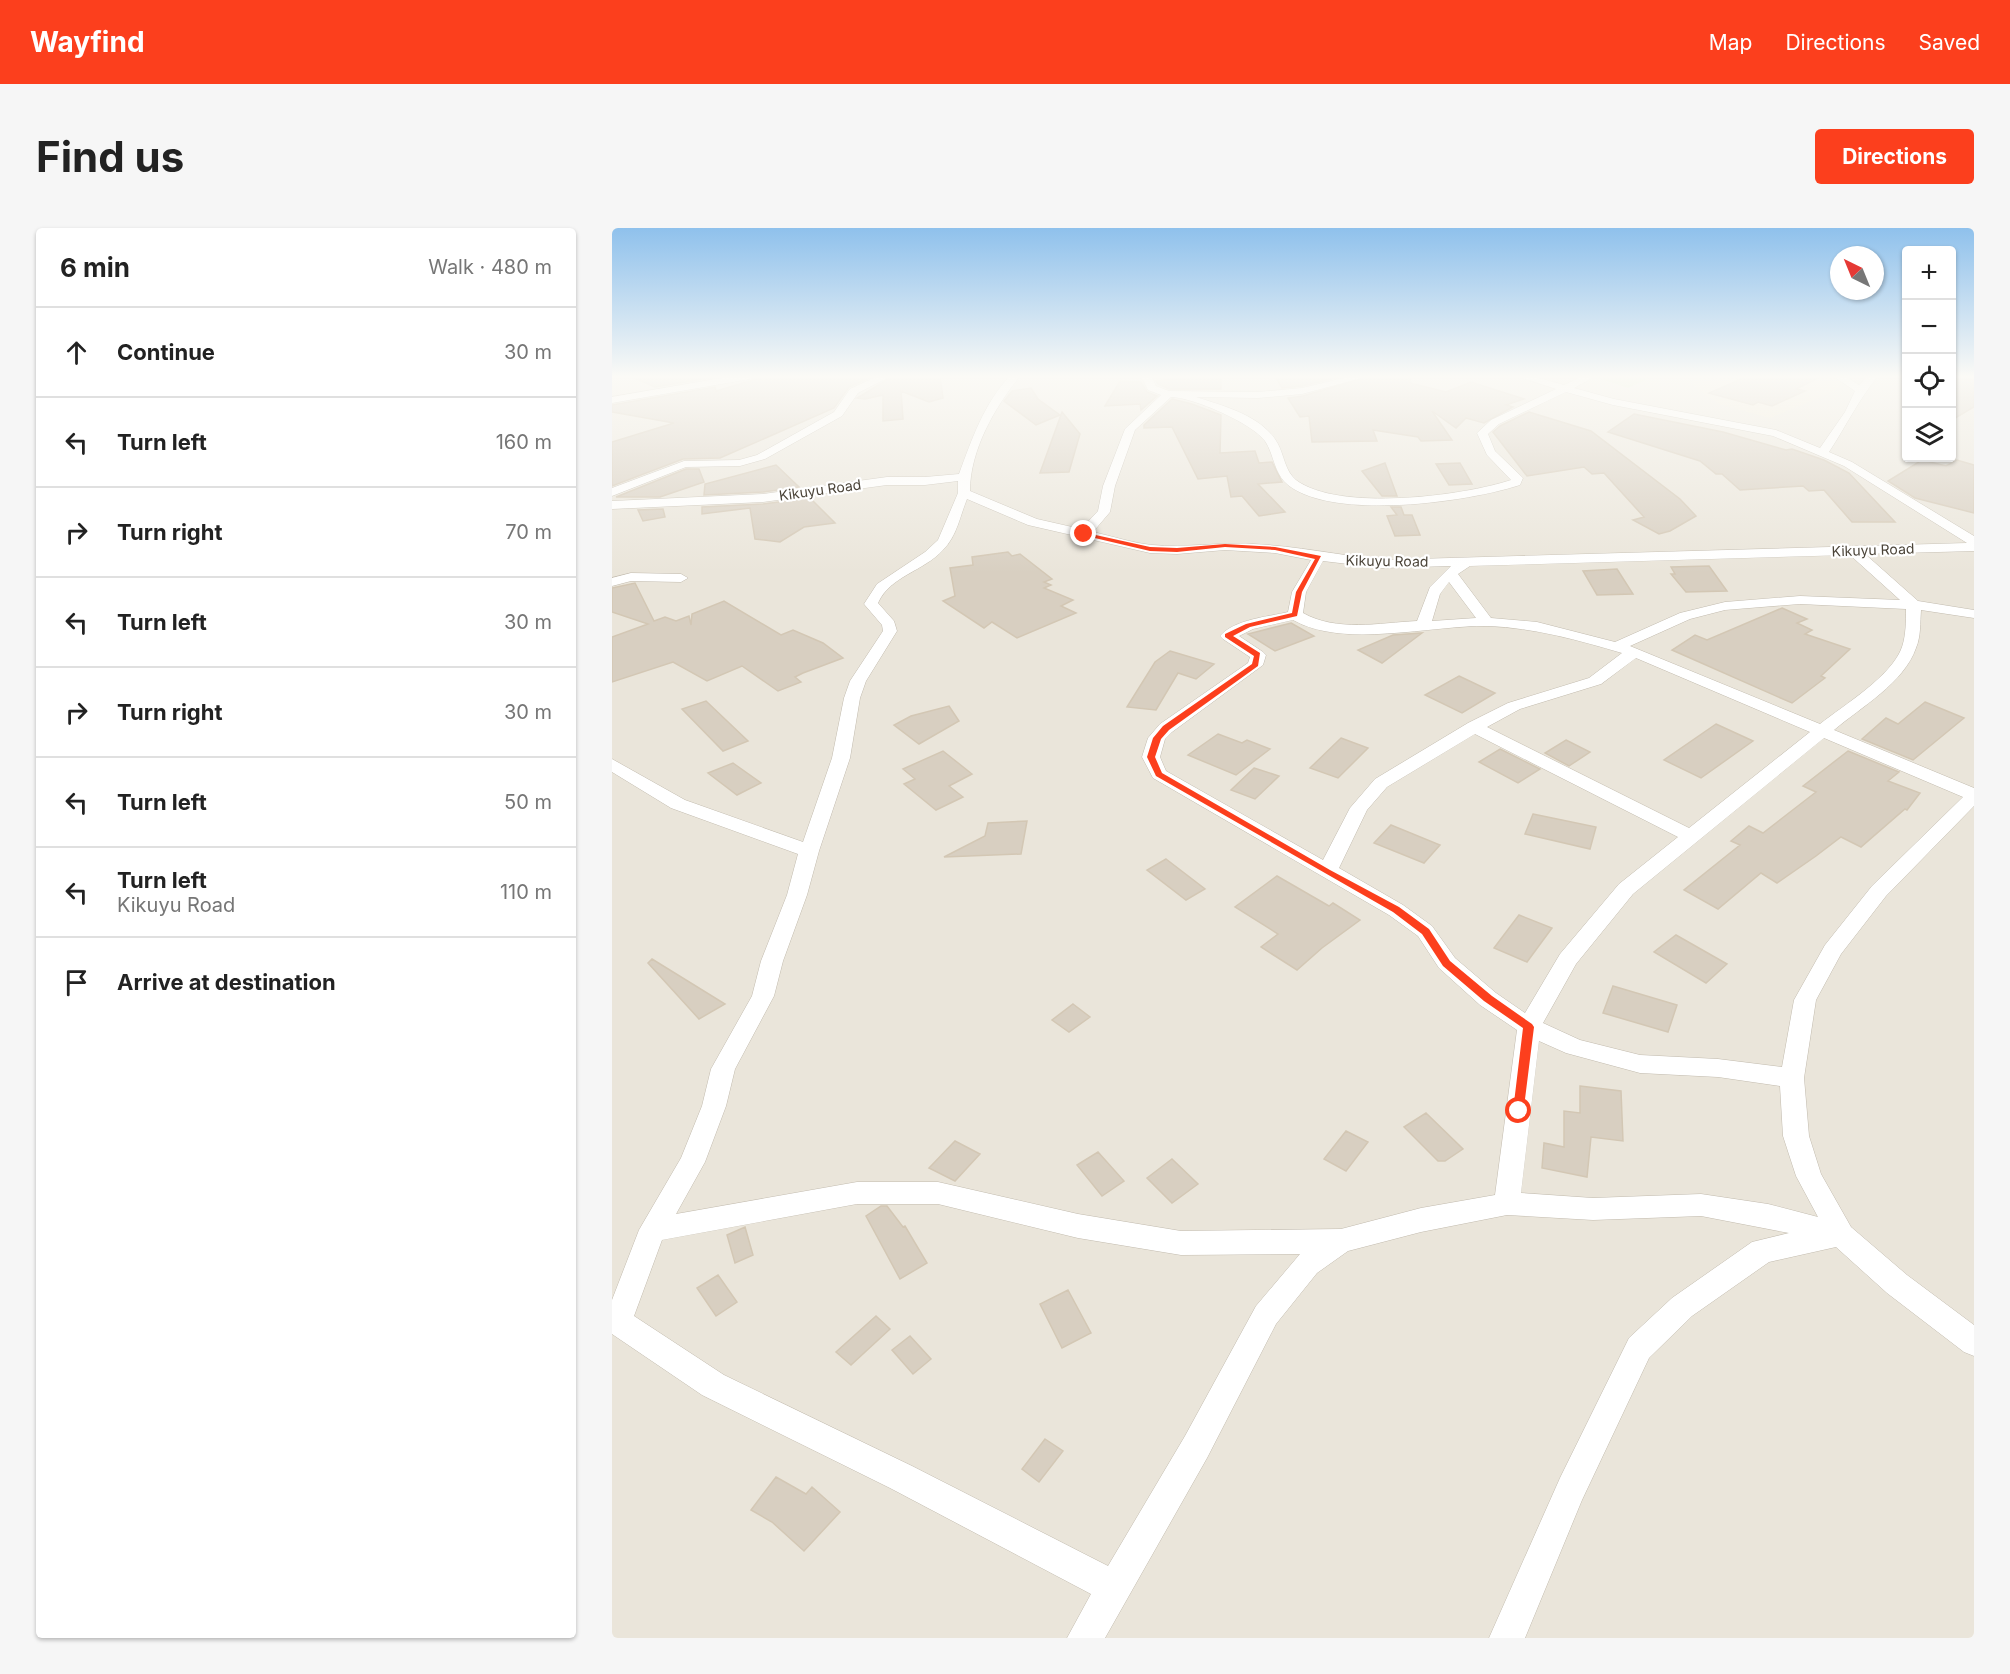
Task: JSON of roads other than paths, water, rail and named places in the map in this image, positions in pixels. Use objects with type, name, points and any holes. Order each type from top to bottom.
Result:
[{"type":"street","points":[[612,492],[684,464],[740,463],[761,457],[788,442]]},
{"type":"street","points":[[979,442],[954,519],[940,546],[927,558],[888,582],[873,595],[871,604],[889,624],[890,631],[858,681],[852,698],[841,758],[809,851],[797,895],[772,961],[763,996],[748,1028],[723,1069],[714,1106],[692,1162],[652,1230],[614,1326],[713,1385],[901,1477],[1115,1588]]},
{"type":"street","points":[[1084,534],[1104,512],[1109,486],[1125,442]]},
{"type":"street","points":[[1271,442],[1286,476],[1294,484],[1340,500],[1368,503],[1462,495],[1516,482],[1517,478],[1502,466],[1483,442]]},
{"type":"street","points":[[1798,442],[1823,452],[1898,494],[1974,542]]},
{"type":"street","points":[[1823,452],[1824,442]]},
{"type":"street","name":"Kikuyu Road","points":[[612,505],[763,498],[887,481],[925,481],[964,485],[1033,522],[1150,549],[1177,550],[1225,546],[1275,549],[1319,557],[1382,564],[1974,547]]},
{"type":"street","points":[[1854,551],[1914,605]]},
{"type":"street","points":[[1295,615],[1299,592],[1319,557]]},
{"type":"street","points":[[1424,624],[1434,589],[1450,573],[1466,562]]},
{"type":"street","points":[[1450,573],[1471,604],[1487,621]]},
{"type":"street","points":[[612,582],[631,577],[681,578]]},
{"type":"street","points":[[1617,646],[1685,616],[1725,606],[1800,600],[1914,605],[1974,614]]},
{"type":"street","points":[[1508,1204],[1529,1027],[1568,959],[1626,889],[1885,680],[1911,648],[1914,605]]},
{"type":"street","points":[[1792,1078],[1718,1068],[1640,1064],[1574,1047],[1529,1027],[1488,999],[1447,963],[1425,931],[1396,909],[1327,872],[1159,774],[1151,757],[1157,738],[1166,728],[1255,665],[1257,655],[1228,636],[1248,626],[1295,615],[1311,624],[1339,630],[1487,621],[1537,626],[1634,652],[1974,795],[1879,891],[1833,950],[1805,1000],[1792,1078],[1796,1136],[1809,1176],[1841,1235],[1897,1284],[1974,1342]]},
{"type":"street","points":[[1327,872],[1359,808],[1381,783],[1474,727],[1514,706],[1596,681],[1634,652]]},
{"type":"street","points":[[1474,727],[1690,836]]},
{"type":"street","points":[[612,764],[678,804],[809,851]]},
{"type":"street","points":[[652,1230],[857,1193],[938,1193],[1078,1226],[1181,1243],[1341,1240],[1422,1220],[1508,1204],[1593,1209],[1701,1205],[1768,1216],[1841,1235]]},
{"type":"street","points":[[1507,1638],[1571,1489],[1639,1348],[1682,1307],[1762,1251],[1841,1235]]},
{"type":"street","points":[[1085,1638],[1196,1447],[1266,1315],[1307,1264],[1341,1240]]}]
